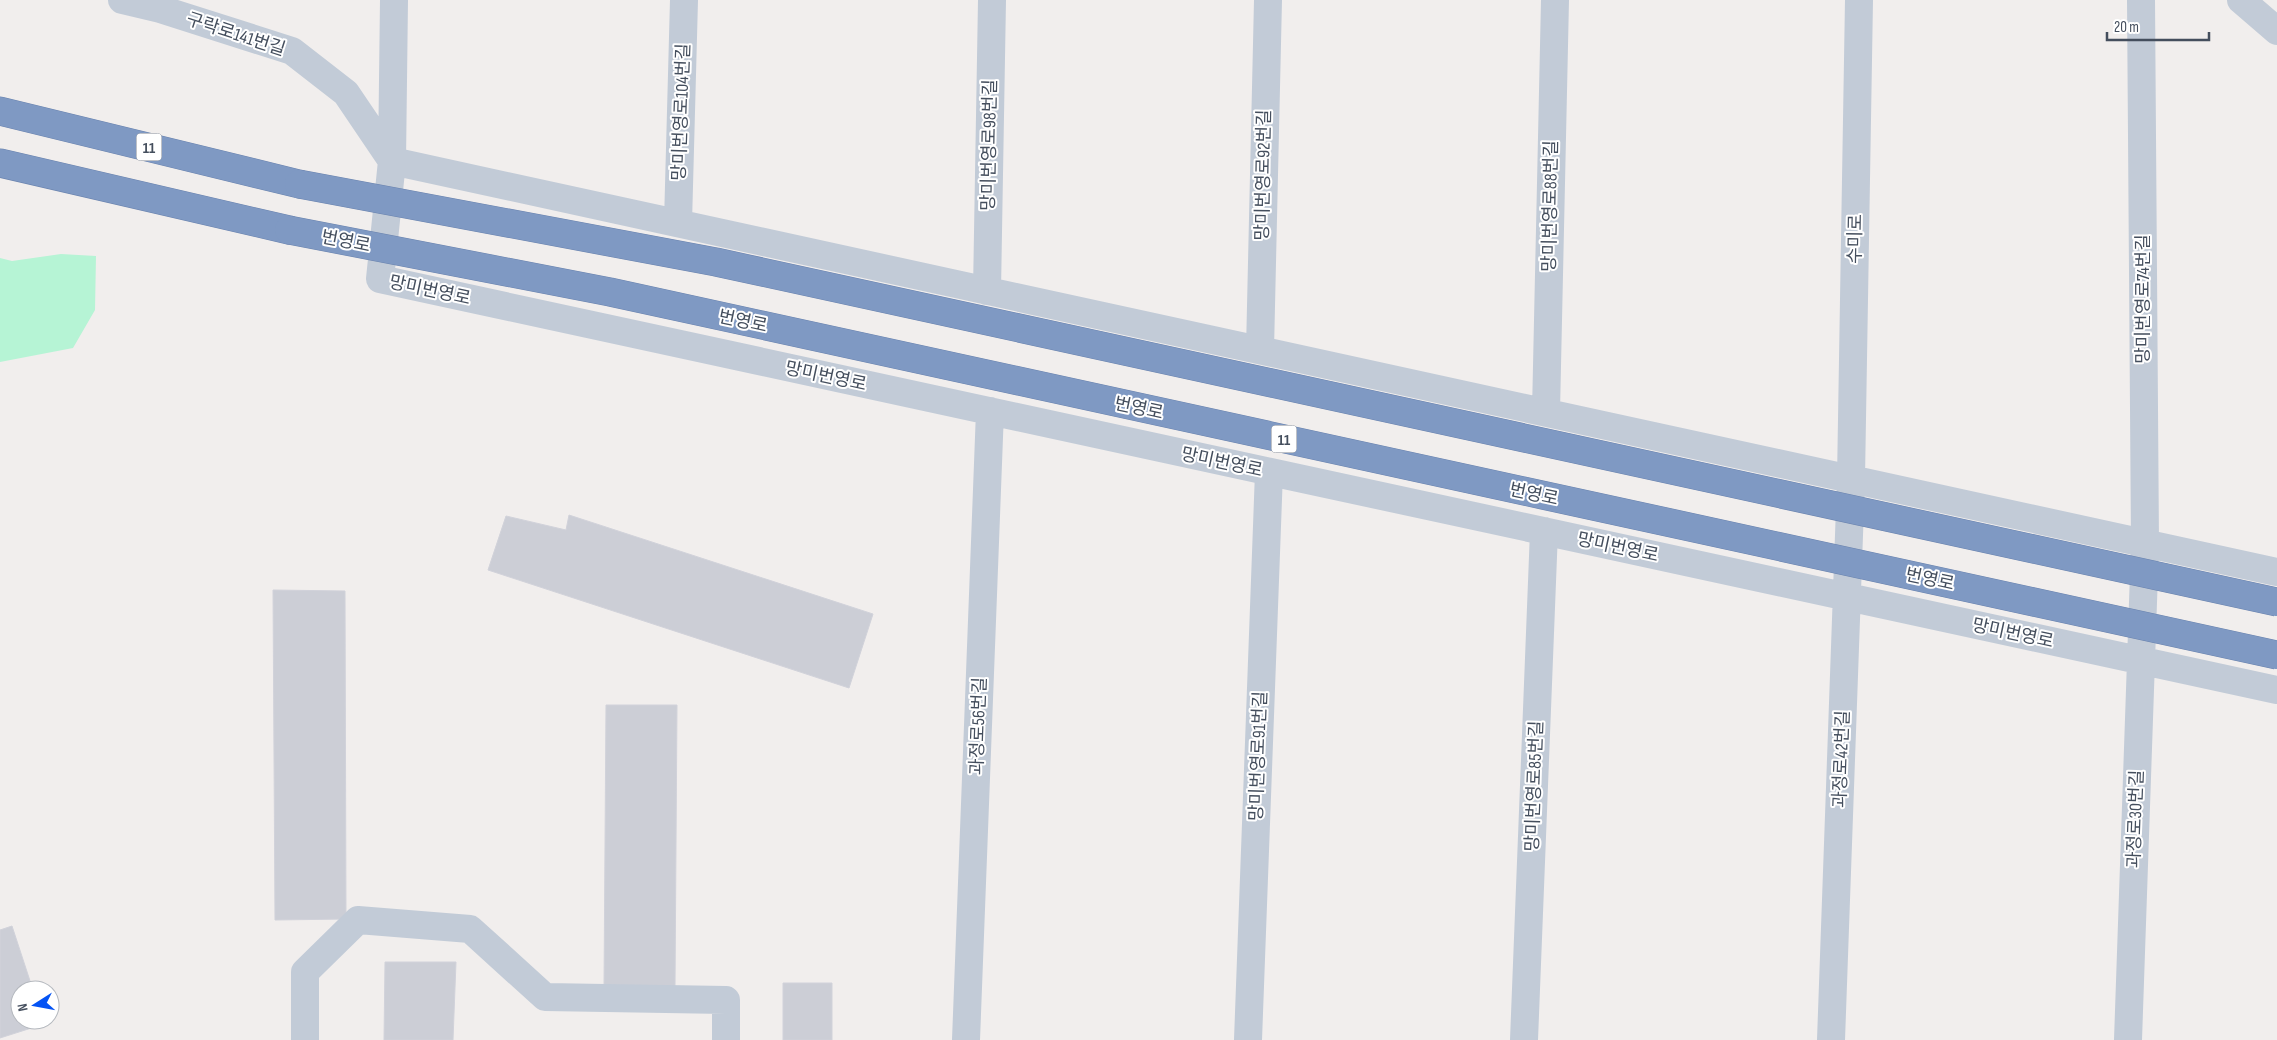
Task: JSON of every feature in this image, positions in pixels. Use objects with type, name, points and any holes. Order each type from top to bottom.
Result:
[{"type":"highway","name":"11","points":[[0,111],[299,184],[716,262],[2277,602]]},
{"type":"highway","name":"번영로","points":[[0,163],[289,230],[610,292],[2277,655]]},
{"type":"street","name":"구락로141번길","points":[[122,0],[160,9],[292,51],[346,93],[392,161]]},
{"type":"street","points":[[394,0],[392,161],[2277,572]]},
{"type":"street","name":"망미번영로104번길","points":[[678,223],[684,0]]},
{"type":"street","name":"망미번영로98번길","points":[[987,291],[992,0]]},
{"type":"street","name":"망미번영로92번길","points":[[1260,350],[1268,0]]},
{"type":"street","name":"망미번영로88번길","points":[[1546,412],[1555,0]]},
{"type":"street","name":"수미로","points":[[1851,479],[1859,0]]},
{"type":"street","name":"망미번영로74번길","points":[[2141,0],[2145,544],[2143,598]]},
{"type":"street","points":[[2242,0],[2277,31]]},
{"type":"street","name":"망미번영로","points":[[392,161],[380,279],[2277,690]]},
{"type":"street","name":"과정로56번길","points":[[966,1040],[990,412]]},
{"type":"street","name":"망미번영로91번길","points":[[1248,1040],[1269,472]]},
{"type":"street","name":"과정로42번길","points":[[1831,1040],[1851,479]]},
{"type":"street","name":"망미번영로85번길","points":[[1524,1040],[1544,531]]},
{"type":"street","points":[[2232,562],[2277,557]]},
{"type":"street","name":"과정로30번길","points":[[2128,1040],[2143,598]]},
{"type":"street","points":[[305,1040],[305,972],[358,920],[470,929],[545,997],[726,1000],[726,1040]]},
{"type":"green space","points":[[61,254],[96,256],[95,310],[73,348],[0,362],[0,258],[12,261]]},
{"type":"building","points":[[569,515],[873,614],[849,688],[488,570],[506,516],[566,530]]},
{"type":"building","points":[[273,590],[345,591],[346,919],[275,920]]},
{"type":"building","points":[[606,705],[677,705],[675,987],[604,986]]},
{"type":"building","points":[[12,926],[30,980],[10,980],[10,1030],[25,1030],[0,1038],[0,930]]},
{"type":"building","points":[[385,962],[456,962],[453,1040],[384,1040]]},
{"type":"building","points":[[783,983],[832,983],[832,1040],[783,1040]]}]
